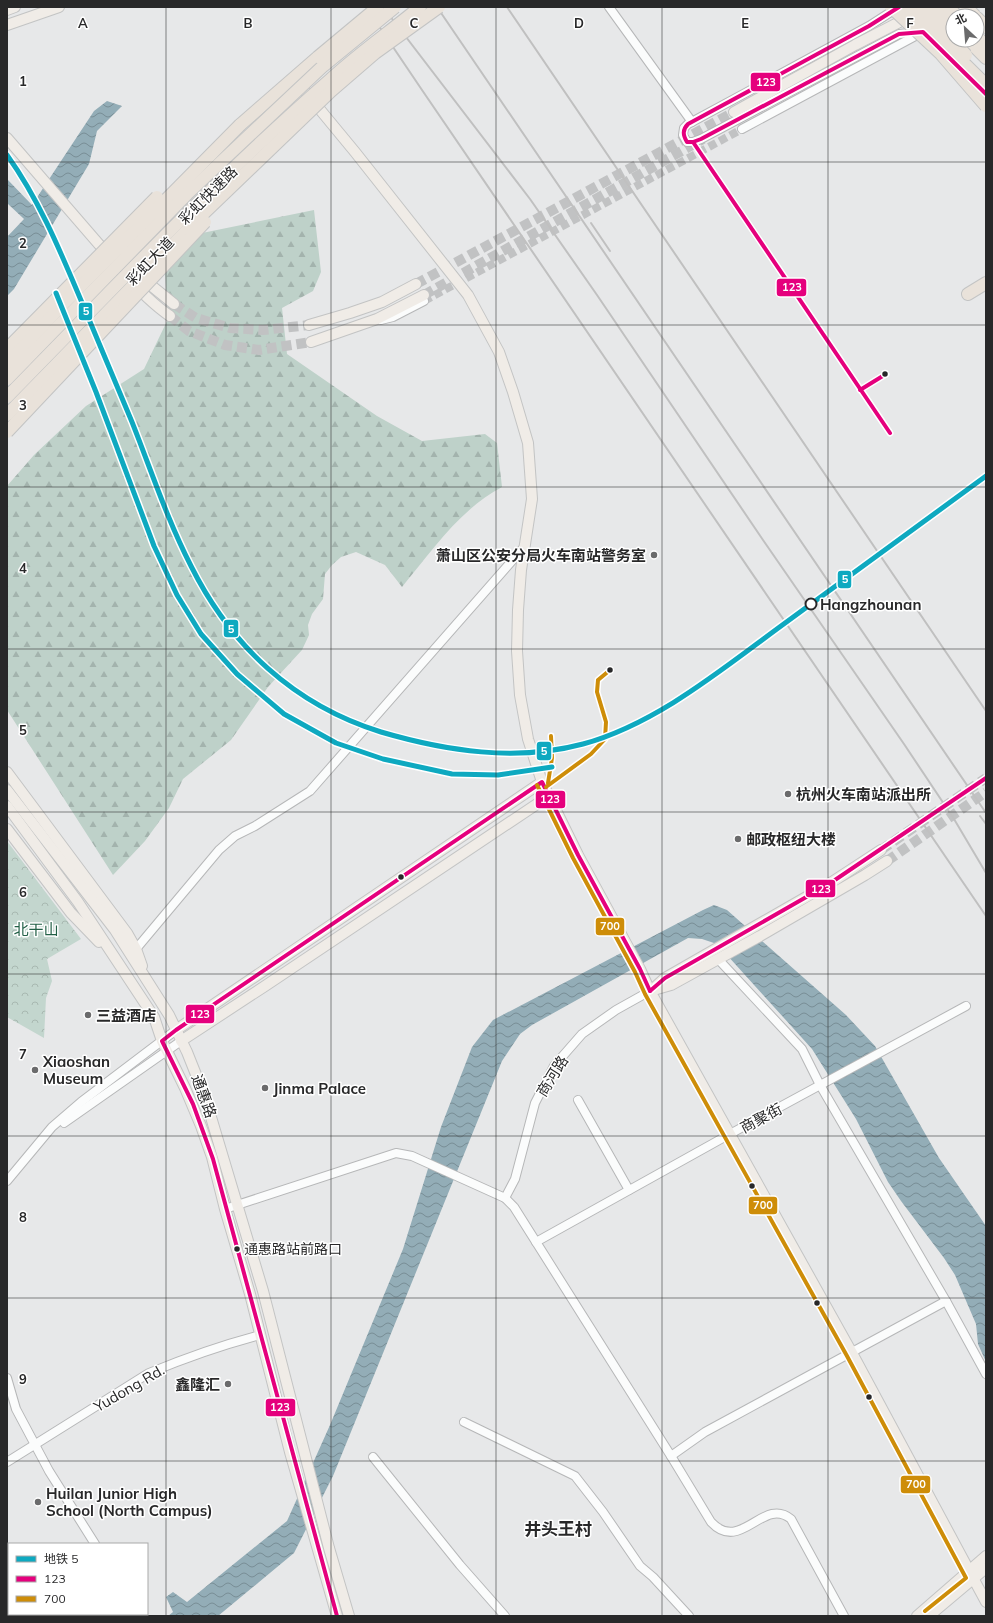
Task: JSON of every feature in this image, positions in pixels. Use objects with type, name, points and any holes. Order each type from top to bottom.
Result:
[{"type":"highway","points":[[7,349],[175,179],[378,7]]},
{"type":"highway","name":"彩虹快速路","points":[[7,379],[198,183],[323,66],[395,7]]},
{"type":"highway","points":[[7,414],[204,213],[331,91],[375,54],[421,12],[439,7]]},
{"type":"highway","points":[[421,12],[448,7]]},
{"type":"highway","points":[[922,7],[986,76]]},
{"type":"highway","points":[[935,7],[945,17]]},
{"type":"highway","points":[[900,11],[986,85]]},
{"type":"highway","points":[[900,11],[941,54],[986,106]]},
{"type":"highway","name":"彩虹快速路","points":[[7,397],[198,204],[260,144],[331,78],[421,12]]},
{"type":"highway","points":[[976,48],[986,58]]},
{"type":"highway","points":[[7,364],[65,302],[240,125]]},
{"type":"highway","points":[[7,432],[177,253],[269,151]]},
{"type":"highway","points":[[968,294],[986,283]]},
{"type":"main road","points":[[7,10],[15,7]]},
{"type":"main road","points":[[7,25],[59,7]]},
{"type":"main road","points":[[734,112],[855,45],[900,11],[928,7]]},
{"type":"main road","points":[[900,11],[986,94]]},
{"type":"main road","name":"彩虹大道","points":[[7,368],[249,127],[298,83],[316,104],[264,146],[7,407]]},
{"type":"main road","points":[[316,104],[468,295],[499,352],[513,392],[528,443],[532,499],[518,610],[517,651],[520,695],[528,739],[542,782],[578,855],[628,945],[650,991],[852,1353],[986,1602]]},
{"type":"main road","points":[[7,138],[67,207],[134,277],[156,306],[170,316]]},
{"type":"main road","points":[[134,277],[174,304]]},
{"type":"main road","points":[[309,325],[382,302],[416,284]]},
{"type":"main road","points":[[311,342],[377,319],[424,298]]},
{"type":"main road","points":[[7,772],[92,885],[136,949],[146,980]]},
{"type":"main road","points":[[176,1030],[542,782]]},
{"type":"main road","name":"通惠路","points":[[7,790],[115,930],[169,1015],[205,1097],[263,1291],[329,1548],[349,1616]]},
{"type":"main road","points":[[181,1041],[549,796]]},
{"type":"main road","name":"通惠路","points":[[7,806],[78,902],[154,1017],[162,1042],[186,1088],[202,1126],[212,1157],[290,1452],[337,1616]]},
{"type":"main road","points":[[7,829],[71,913],[98,940],[134,985]]},
{"type":"main road","points":[[650,991],[665,978],[829,884],[881,850]]},
{"type":"main road","points":[[650,991],[671,985],[760,936],[888,861]]},
{"type":"main road","points":[[929,1616],[972,1576],[986,1556]]},
{"type":"main road","points":[[917,1616],[972,1576],[986,1568]]},
{"type":"street","points":[[609,7],[692,122]]},
{"type":"street","points":[[869,26],[900,11]]},
{"type":"street","points":[[900,11],[869,26],[692,122],[684,128],[683,134],[686,142],[693,142],[701,139],[899,34],[923,32]]},
{"type":"street","points":[[742,129],[945,20]]},
{"type":"street","points":[[136,949],[219,850],[235,836],[255,826],[310,791],[525,546]]},
{"type":"street","points":[[718,959],[802,1049],[820,1085],[946,1301],[986,1374]]},
{"type":"street","name":"商河路","points":[[505,1198],[515,1179],[535,1103],[554,1066],[582,1034],[616,1010],[650,991]]},
{"type":"street","name":"商聚街","points":[[536,1242],[730,1134],[966,1006]]},
{"type":"street","points":[[7,1181],[52,1127],[81,1102],[176,1030]]},
{"type":"street","points":[[42,1140],[181,1041]]},
{"type":"street","points":[[578,1100],[629,1190]]},
{"type":"street","points":[[225,1210],[396,1154],[412,1156],[505,1198],[514,1207],[711,1522],[716,1528],[724,1532],[732,1533],[740,1531],[775,1513],[786,1516],[791,1520],[844,1616]]},
{"type":"street","points":[[671,1456],[705,1432],[946,1301]]},
{"type":"street","name":"Yudong Rd.","points":[[7,1462],[149,1373],[202,1353],[260,1335]]},
{"type":"street","points":[[7,1378],[16,1409],[35,1445],[49,1471],[94,1543]]},
{"type":"street","points":[[464,1422],[575,1476],[603,1512],[640,1566],[654,1576],[689,1616]]},
{"type":"street","points":[[373,1457],[460,1565],[505,1616]]},
{"type":"green space","points":[[314,210],[321,272],[313,291],[282,308],[287,354],[377,416],[422,441],[485,434],[497,443],[502,487],[473,507],[447,532],[402,587],[385,565],[356,552],[341,557],[332,565],[325,574],[323,599],[312,614],[308,625],[309,635],[302,650],[268,687],[231,740],[183,779],[169,808],[145,841],[113,875],[7,710],[7,486],[34,455],[86,406],[144,369],[168,319],[163,241]]},
{"type":"green space","name":"北干山","points":[[7,841],[81,939],[47,959],[52,981],[46,998],[44,1038],[7,1017]]},
{"type":"water","points":[[107,101],[122,106],[97,131],[89,164],[14,289],[7,296],[7,237],[24,219],[7,203],[7,179],[32,205],[94,111]]},
{"type":"water","points":[[714,905],[727,910],[846,1015],[875,1046],[939,1158],[986,1226],[986,1362],[978,1344],[976,1324],[955,1275],[888,1182],[856,1119],[812,1049],[717,944],[702,939],[688,938],[532,1025],[520,1034],[502,1061],[333,1476],[294,1553],[218,1616],[168,1616],[173,1612],[166,1597],[173,1592],[187,1602],[287,1521],[330,1425],[403,1249],[441,1127],[472,1047],[493,1020]]},
{"type":"tunnel","points":[[416,284],[734,112]]},
{"type":"tunnel","points":[[424,301],[742,129]]},
{"type":"tunnel","points":[[424,295],[703,139]]},
{"type":"tunnel","points":[[174,304],[196,318],[230,328],[263,330],[309,325]]},
{"type":"tunnel","points":[[170,316],[189,331],[225,345],[259,350],[311,342]]},
{"type":"tunnel","points":[[881,850],[986,778]]},
{"type":"tunnel","points":[[887,861],[986,792]]},
{"type":"railway","points":[[366,7],[986,916]]},
{"type":"railway","points":[[383,7],[530,199],[597,295],[763,540],[904,744],[954,819],[986,873]]},
{"type":"railway","points":[[437,7],[986,813]]},
{"type":"railway","points":[[507,7],[986,711]]},
{"type":"railway","points":[[591,223],[610,251]]},
{"type":"railway","points":[[980,816],[986,824]]},
{"type":"metro line","name":"5","points":[[7,155],[40,209],[58,247],[132,422],[174,530],[207,595],[225,622],[246,647],[268,669],[293,689],[320,706],[349,720],[381,732],[406,739],[456,749],[507,753],[558,749],[583,744],[610,735],[636,723],[687,694],[986,476]]},
{"type":"metro line","name":"5","points":[[56,293],[96,392],[154,546],[177,595],[201,634],[237,674],[284,714],[336,743],[383,759],[452,774],[498,775],[552,767]]},
{"type":"transit line","name":"123","points":[[899,7],[869,26],[688,124],[684,133],[687,142],[693,142],[701,139],[899,34],[923,32],[986,94]]},
{"type":"transit line","name":"123","points":[[693,142],[890,433]]},
{"type":"transit line","name":"123","points":[[860,390],[886,374]]},
{"type":"transit line","name":"700","points":[[546,787],[591,754],[605,739],[606,722],[597,692],[598,680],[610,670]]},
{"type":"transit line","name":"700","points":[[548,783],[552,758],[551,736]]},
{"type":"transit line","name":"123","points":[[650,991],[665,978],[829,884],[986,778]]},
{"type":"transit line","name":"123","points":[[337,1616],[213,1159],[193,1104],[162,1041],[176,1030],[542,782],[578,855],[640,969],[650,991]]},
{"type":"transit line","name":"700","points":[[537,785],[573,858],[635,972],[645,994],[847,1356],[966,1578],[925,1611]]},
{"type":"place","name":"萧山区公安分局火车南站警务室","points":[[654,555]]},
{"type":"place","name":"Hangzhounan","points":[[811,604]]},
{"type":"place","name":"杭州火车南站派出所","points":[[788,794]]},
{"type":"place","name":"邮政枢纽大楼","points":[[738,839]]},
{"type":"place","name":"三益酒店","points":[[88,1015]]},
{"type":"place","name":"Xiaoshan Museum","points":[[35,1070]]},
{"type":"place","name":"Jinma Palace","points":[[265,1088]]},
{"type":"place","name":"通惠路站前路口","points":[[237,1249]]},
{"type":"place","name":"鑫隆汇","points":[[228,1384]]},
{"type":"place","name":"Huilan Junior High School (North Campus)","points":[[38,1502]]},
{"type":"district","name":"井头王村","points":[[558,1528]]}]
